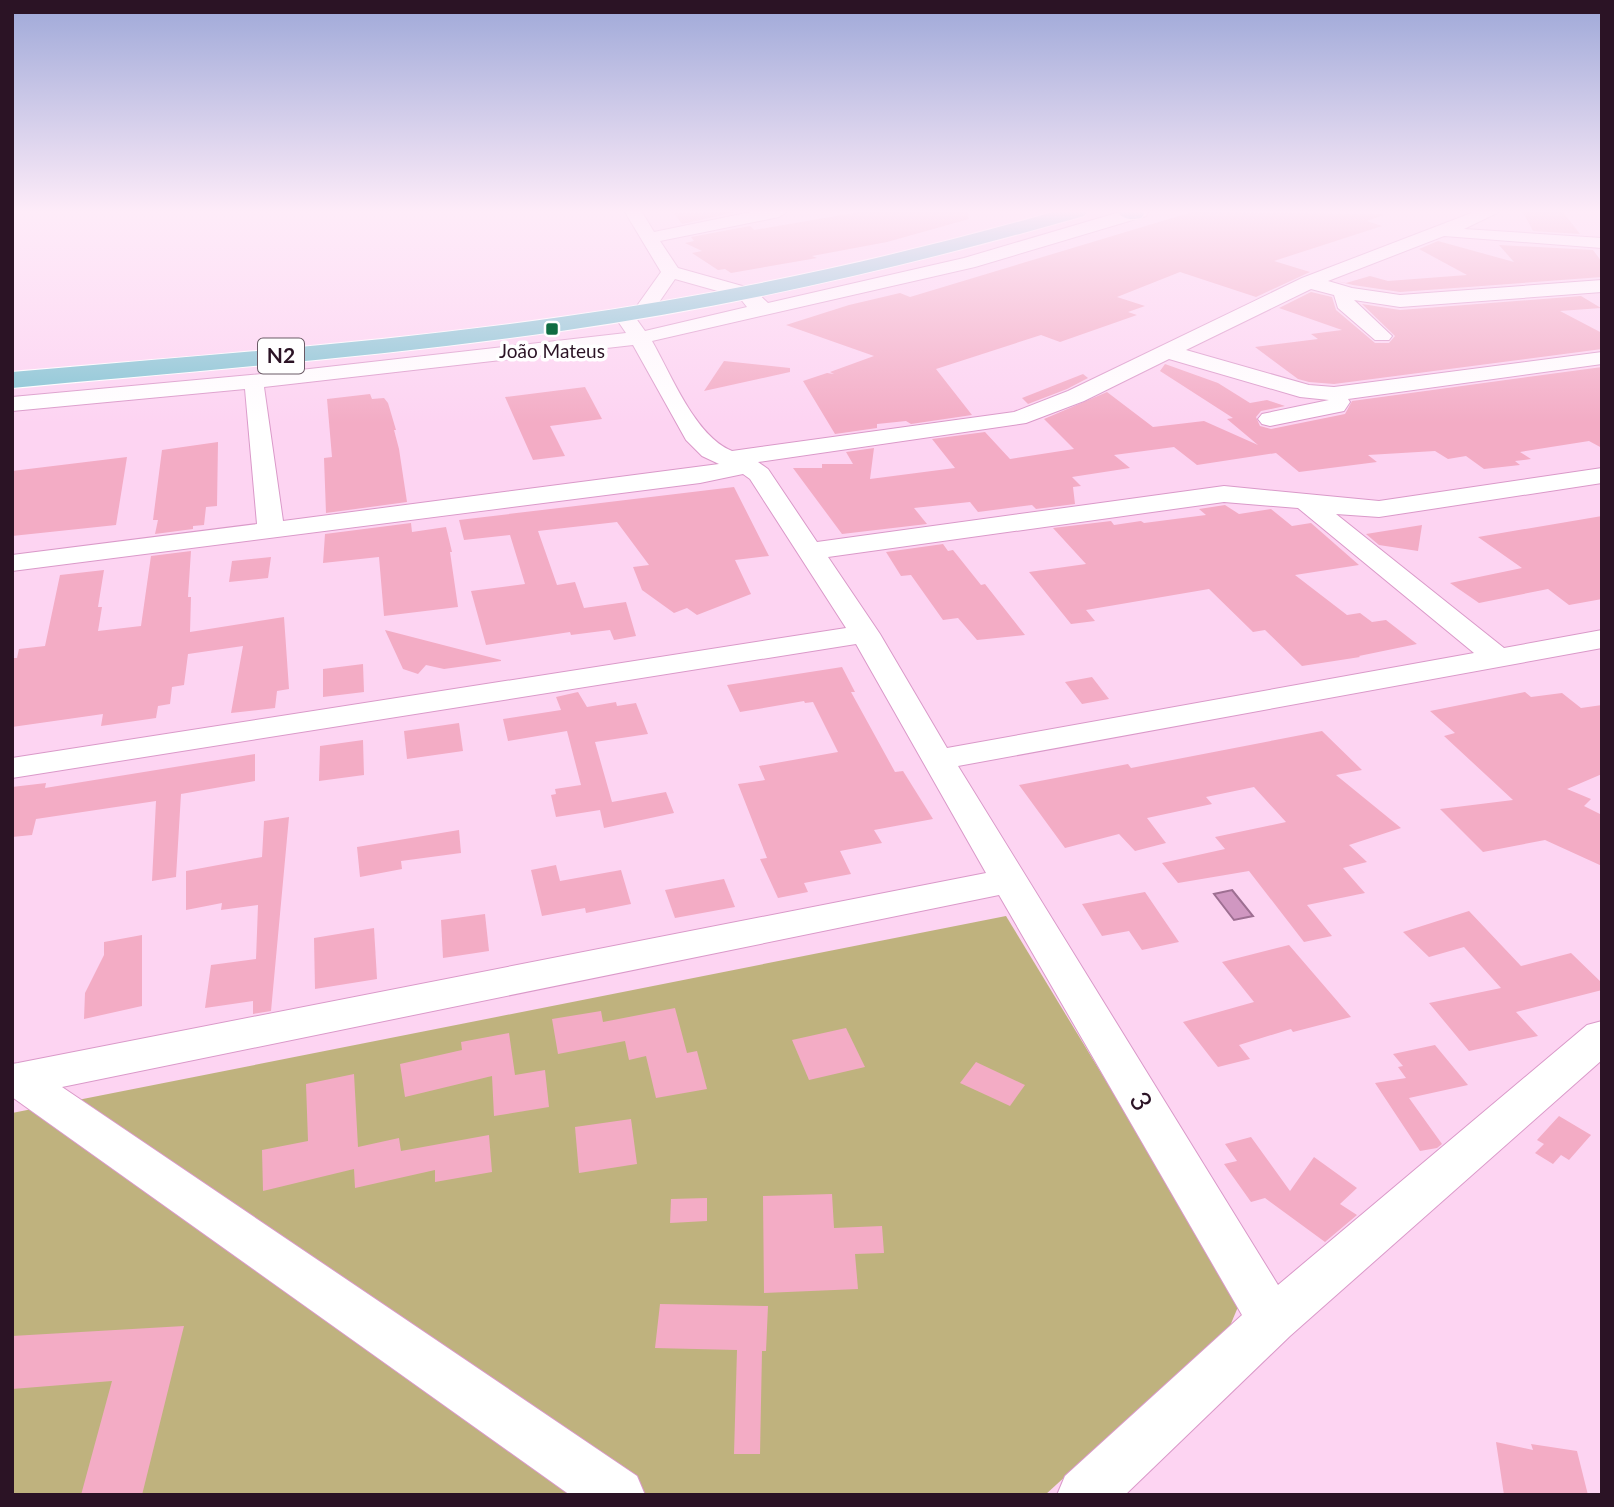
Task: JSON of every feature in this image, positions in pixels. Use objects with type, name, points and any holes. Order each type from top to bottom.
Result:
[{"type":"main road","name":"N2","points":[[12,380],[636,321],[798,282]]},
{"type":"street","points":[[636,321],[663,282]]},
{"type":"street","points":[[710,282],[746,293],[754,303],[766,310]]},
{"type":"street","points":[[12,404],[270,381],[520,354],[636,321],[766,310],[885,282]]},
{"type":"street","points":[[12,563],[700,476],[737,462],[1018,418],[1076,396],[1308,282]]},
{"type":"street","points":[[1310,282],[1343,292],[1400,301],[1602,286]]},
{"type":"street","points":[[1343,292],[1345,304],[1382,336]]},
{"type":"street","name":"3","points":[[636,321],[694,435],[710,451],[760,474],[865,634],[937,760],[1272,1320]]},
{"type":"street","points":[[1164,351],[1282,386],[1334,394],[1602,358]]},
{"type":"street","points":[[254,391],[271,530]]},
{"type":"street","points":[[1270,419],[1336,407],[1340,404],[1334,394]]},
{"type":"street","points":[[810,551],[1224,494],[1269,495],[1346,509],[1379,509],[1602,475]]},
{"type":"street","points":[[1304,502],[1497,657]]},
{"type":"street","points":[[12,768],[865,634]]},
{"type":"street","points":[[937,760],[1602,639]]},
{"type":"street","points":[[15,1080],[1009,881]]},
{"type":"street","points":[[1085,1495],[1272,1320],[1602,1036]]},
{"type":"street","points":[[15,1080],[617,1495]]},
{"type":"shaded area","points":[[1232,890],[1253,916],[1234,920],[1214,894]]},
{"type":"shaded area","points":[[1006,916],[1240,1302],[1230,1326],[1045,1495],[12,1495],[12,1113]]},
{"type":"building","points":[[959,282],[1154,282],[1117,297],[1145,306],[1128,312],[1137,315],[1060,342],[1041,335],[936,369],[972,415],[911,424],[906,421],[877,424],[877,428],[835,434],[803,381],[827,373],[834,374],[830,372],[874,356],[786,325],[849,305],[900,293],[910,297]]},
{"type":"building","points":[[1211,282],[1288,282],[1256,297]]},
{"type":"building","points":[[1342,282],[1530,282],[1400,292]]},
{"type":"building","points":[[1311,292],[1332,297],[1336,310],[1375,343],[1389,343],[1395,336],[1362,304],[1400,310],[1581,296],[1601,308],[1560,311],[1602,333],[1602,349],[1334,384],[1309,382],[1298,379],[1255,347],[1318,339],[1311,334],[1342,330],[1279,308]]},
{"type":"building","points":[[724,361],[790,368],[790,372],[704,391]]},
{"type":"building","points":[[1165,364],[1218,383],[1250,403],[1267,400],[1285,406],[1261,411],[1256,417],[1260,426],[1271,429],[1345,414],[1352,401],[1602,367],[1602,448],[1589,441],[1520,452],[1531,459],[1515,461],[1520,465],[1484,469],[1466,456],[1448,459],[1435,451],[1368,455],[1377,462],[1299,472],[1276,453],[1197,465],[1174,447],[1114,455],[1130,468],[1072,477],[1081,486],[1073,487],[1075,504],[1036,509],[1032,505],[978,512],[970,502],[914,508],[927,524],[842,534],[793,468],[853,464],[846,452],[874,448],[870,479],[955,468],[932,439],[985,432],[1010,459],[1074,449],[1044,419],[1107,392],[1153,427],[1204,421],[1258,445],[1227,419],[1233,418],[1160,371]]},
{"type":"building","points":[[1083,374],[1088,378],[1067,389],[1028,404],[1022,398]]},
{"type":"building","points":[[585,387],[602,419],[550,426],[565,456],[533,460],[505,397]]},
{"type":"building","points":[[370,394],[372,399],[384,398],[388,403],[396,430],[407,502],[326,513],[324,458],[332,457],[327,399]]},
{"type":"building","points":[[218,442],[217,506],[206,507],[204,525],[155,534],[158,520],[153,520],[162,450]]},
{"type":"building","points":[[127,457],[116,525],[12,536],[12,471]]},
{"type":"building","points":[[734,487],[769,556],[735,560],[751,594],[697,615],[687,608],[674,613],[642,590],[633,567],[649,565],[617,522],[538,531],[557,585],[575,582],[584,608],[626,602],[636,636],[614,640],[610,630],[571,635],[570,632],[486,645],[471,591],[525,584],[510,535],[464,540],[459,520]]},
{"type":"building","points":[[1225,505],[1239,514],[1271,509],[1292,526],[1311,523],[1359,565],[1295,575],[1347,615],[1360,613],[1372,622],[1386,620],[1417,644],[1302,666],[1265,630],[1253,632],[1209,589],[1086,610],[1095,621],[1071,624],[1029,572],[1086,564],[1053,528],[1111,521],[1114,525],[1141,521],[1144,523],[1206,515],[1199,509]]},
{"type":"building","points":[[1602,516],[1602,599],[1569,605],[1548,589],[1479,603],[1450,583],[1522,568],[1478,537]]},
{"type":"building","points":[[411,523],[412,532],[446,527],[452,552],[458,607],[384,616],[379,557],[323,563],[325,534]]},
{"type":"building","points":[[1422,525],[1418,551],[1379,545],[1366,534]]},
{"type":"building","points":[[943,544],[948,551],[953,550],[981,585],[985,584],[1025,635],[977,640],[958,618],[943,620],[911,575],[901,576],[886,552]]},
{"type":"building","points":[[191,551],[188,597],[191,597],[190,632],[284,617],[289,689],[277,691],[275,708],[231,713],[243,646],[188,654],[184,685],[172,687],[170,704],[158,706],[156,718],[101,726],[103,714],[12,727],[14,658],[17,658],[19,649],[45,646],[60,575],[104,570],[98,607],[102,607],[98,631],[141,626],[151,556]]},
{"type":"building","points":[[271,557],[268,578],[229,582],[232,561]]},
{"type":"building","points":[[385,630],[501,661],[444,669],[426,665],[418,674],[403,669]]},
{"type":"building","points":[[363,664],[364,692],[323,697],[323,669]]},
{"type":"building","points":[[842,667],[855,692],[851,692],[895,772],[903,771],[933,819],[874,830],[882,843],[840,851],[851,874],[804,883],[808,892],[778,898],[760,859],[767,858],[738,784],[765,780],[759,766],[838,752],[813,702],[804,701],[740,712],[727,685]]},
{"type":"building","points":[[1092,677],[1109,699],[1082,704],[1065,682]]},
{"type":"building","points":[[578,692],[587,707],[616,702],[617,706],[636,703],[648,734],[595,742],[612,802],[666,792],[674,813],[604,828],[600,810],[556,817],[551,795],[556,794],[555,789],[581,785],[567,731],[508,741],[503,719],[561,710],[556,697]]},
{"type":"building","points":[[1525,692],[1531,697],[1562,693],[1581,708],[1602,705],[1602,774],[1567,789],[1591,799],[1584,806],[1602,815],[1602,866],[1545,840],[1483,852],[1440,809],[1513,800],[1444,736],[1455,733],[1430,711]]},
{"type":"building","points":[[459,723],[463,751],[407,759],[404,731]]},
{"type":"building","points":[[1322,731],[1362,770],[1336,775],[1401,828],[1349,845],[1367,862],[1343,868],[1365,893],[1307,905],[1332,936],[1304,942],[1249,871],[1178,883],[1162,863],[1225,849],[1215,837],[1286,822],[1254,787],[1206,797],[1212,804],[1147,818],[1166,843],[1135,851],[1119,834],[1065,848],[1019,785],[1128,764],[1131,768]]},
{"type":"building","points":[[363,740],[364,775],[319,781],[320,746]]},
{"type":"building","points":[[255,754],[255,781],[181,794],[176,877],[152,881],[156,801],[36,819],[32,835],[12,837],[12,787],[46,783],[45,788]]},
{"type":"building","points":[[289,817],[271,1011],[253,1014],[253,1001],[205,1008],[211,965],[256,959],[258,905],[221,910],[222,903],[186,910],[186,871],[262,857],[264,821]]},
{"type":"building","points":[[459,830],[461,853],[401,861],[402,869],[360,877],[357,847]]},
{"type":"building","points":[[556,865],[560,881],[621,870],[631,904],[586,913],[585,908],[542,916],[531,870]]},
{"type":"building","points":[[724,879],[735,907],[675,918],[665,890]]},
{"type":"building","points":[[1145,892],[1179,942],[1142,950],[1129,931],[1102,936],[1082,904]]},
{"type":"building","points":[[1469,911],[1521,966],[1571,953],[1602,983],[1602,990],[1516,1012],[1538,1036],[1469,1051],[1429,1003],[1501,988],[1464,947],[1429,957],[1403,932]]},
{"type":"building","points":[[485,914],[489,951],[443,958],[441,920]]},
{"type":"building","points":[[374,928],[377,979],[315,989],[314,938]]},
{"type":"building","points":[[142,935],[142,1006],[84,1019],[85,993],[104,955],[104,942]]},
{"type":"building","points":[[1289,945],[1351,1017],[1293,1032],[1291,1029],[1239,1045],[1250,1059],[1218,1067],[1183,1022],[1254,1002],[1222,962]]},
{"type":"building","points":[[675,1008],[687,1053],[697,1051],[707,1089],[656,1098],[646,1056],[629,1060],[625,1041],[558,1054],[552,1019],[601,1011],[603,1022]]},
{"type":"building","points":[[846,1028],[865,1067],[809,1080],[792,1040]]},
{"type":"building","points":[[509,1033],[515,1075],[545,1070],[549,1107],[494,1116],[492,1076],[405,1097],[400,1064],[462,1050],[461,1042]]},
{"type":"building","points":[[1435,1045],[1468,1085],[1409,1098],[1442,1144],[1437,1148],[1420,1151],[1375,1083],[1406,1078],[1398,1067],[1403,1066],[1393,1054]]},
{"type":"building","points":[[976,1062],[1025,1085],[1010,1106],[960,1083]]},
{"type":"building","points":[[354,1074],[358,1147],[399,1138],[401,1151],[489,1135],[492,1172],[435,1182],[435,1170],[355,1188],[354,1169],[263,1191],[262,1150],[308,1141],[306,1084]]},
{"type":"building","points":[[1559,1116],[1591,1135],[1569,1160],[1561,1155],[1553,1164],[1535,1153],[1544,1144],[1537,1140]]},
{"type":"building","points":[[631,1119],[637,1164],[579,1173],[575,1127]]},
{"type":"building","points":[[1251,1137],[1290,1191],[1314,1157],[1357,1188],[1340,1204],[1357,1215],[1325,1242],[1265,1198],[1251,1202],[1224,1164],[1237,1161],[1225,1144]]},
{"type":"building","points":[[832,1194],[834,1228],[882,1226],[884,1253],[855,1254],[858,1289],[764,1293],[763,1196]]},
{"type":"building","points":[[707,1198],[707,1221],[670,1223],[671,1199]]},
{"type":"building","points":[[660,1304],[768,1306],[766,1351],[762,1351],[760,1454],[734,1454],[737,1350],[655,1348]]},
{"type":"building","points":[[184,1326],[142,1495],[81,1495],[112,1381],[12,1389],[12,1336]]},
{"type":"building","points":[[1496,1442],[1533,1450],[1531,1444],[1577,1451],[1588,1495],[1504,1495]]},
{"type":"place","name":"João Mateus","points":[[552,329]]}]
